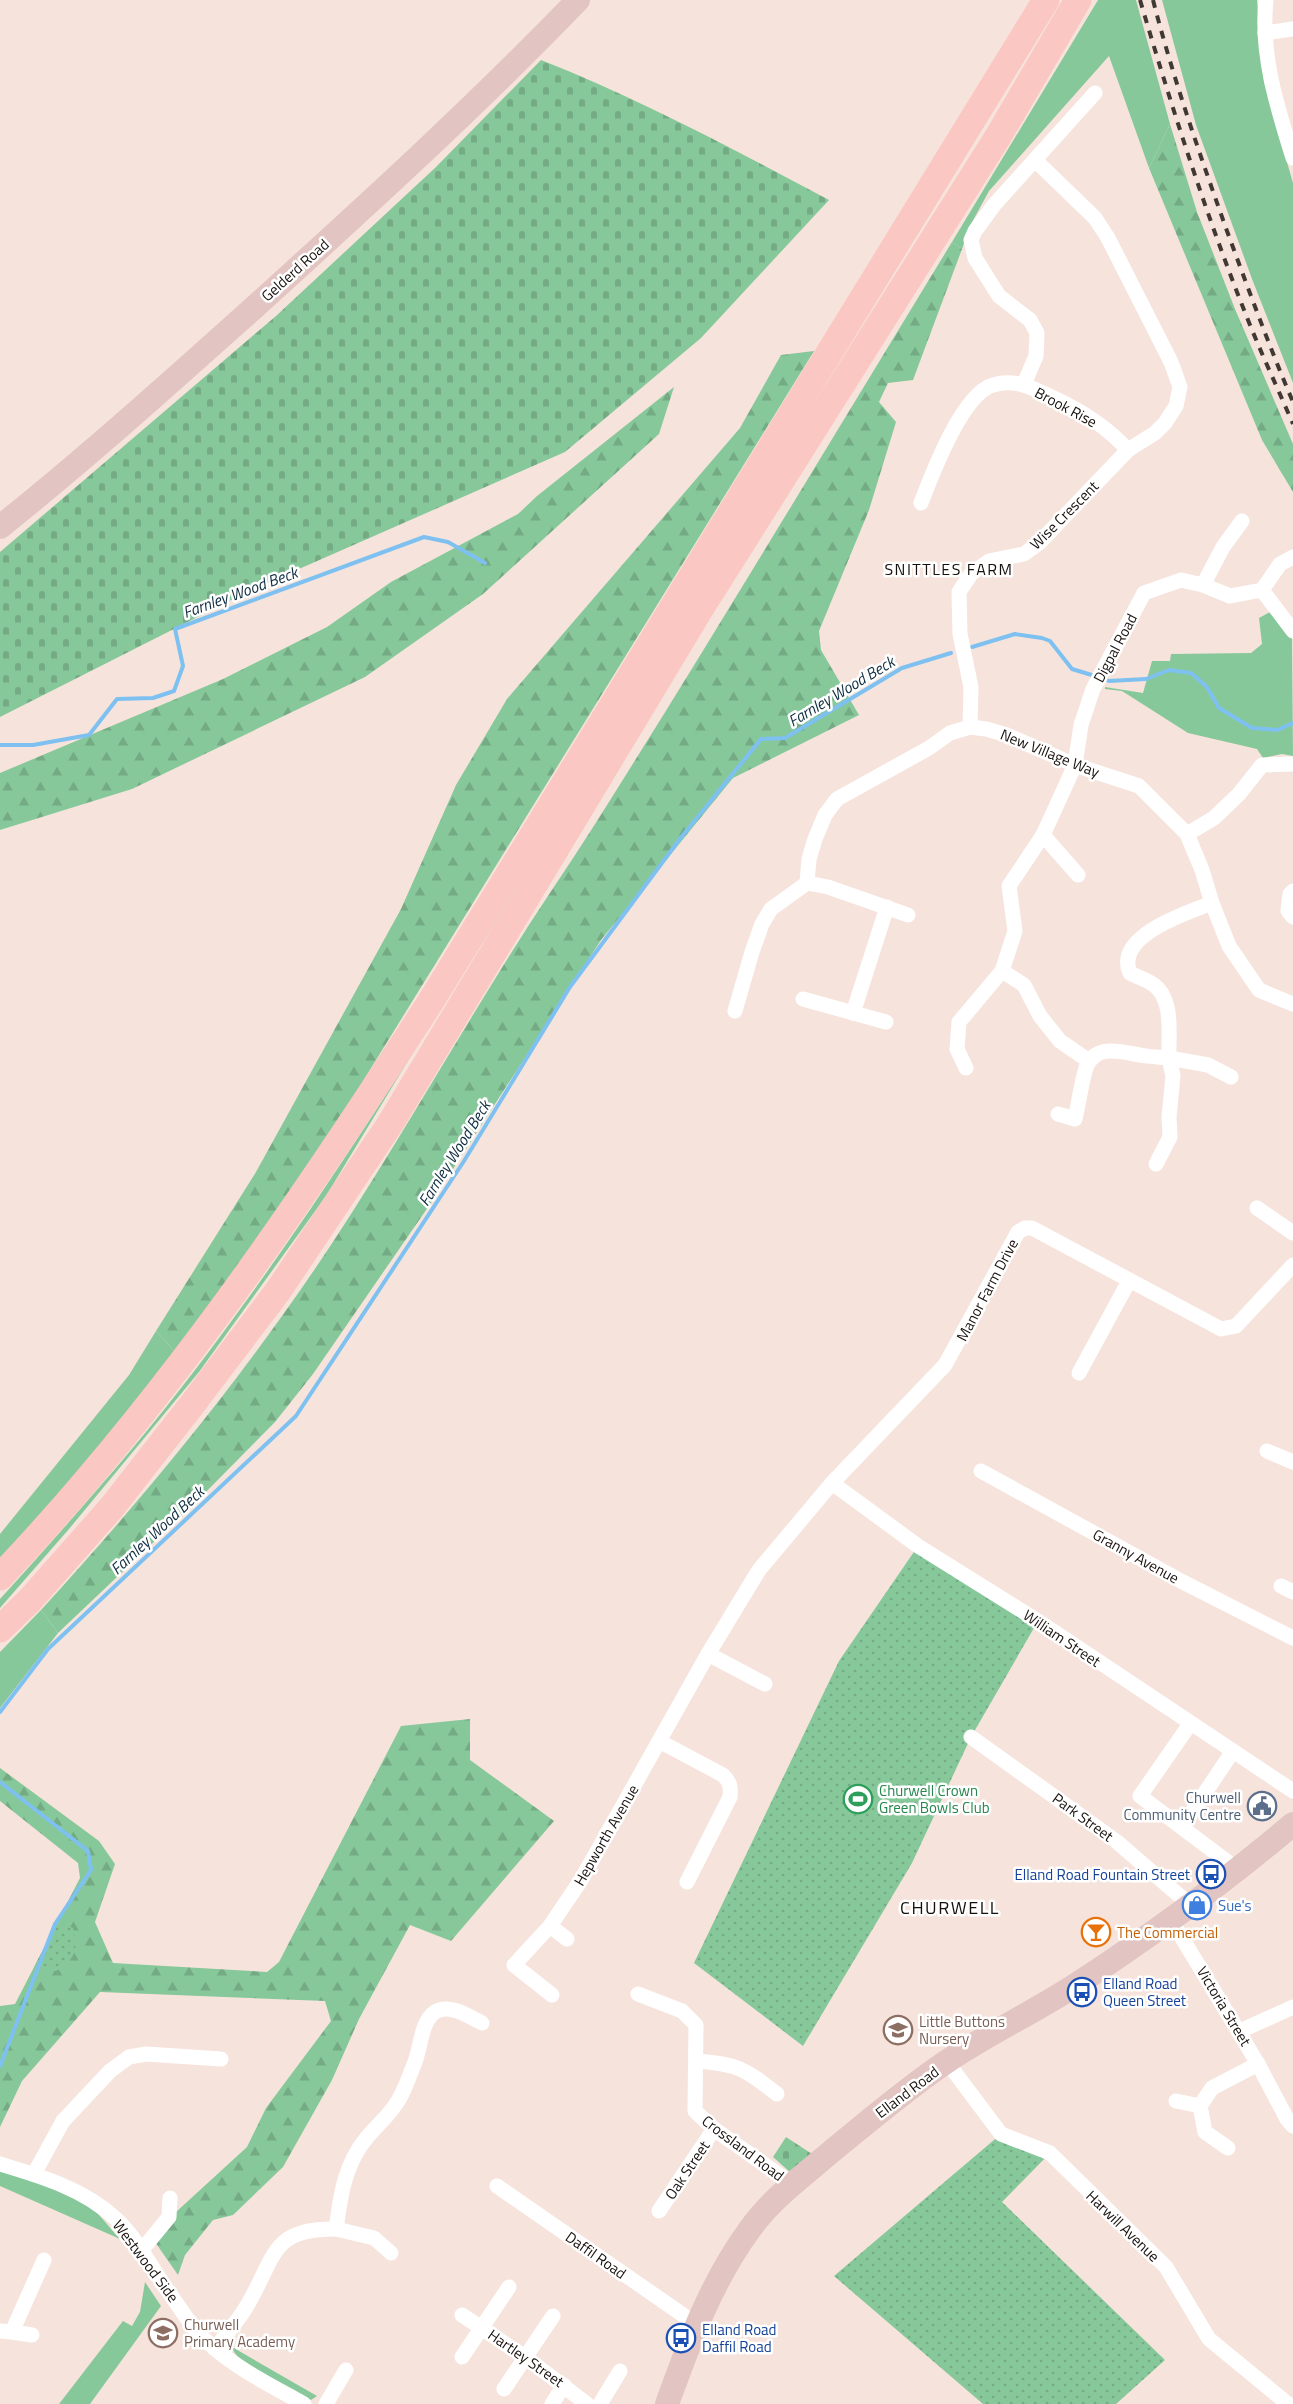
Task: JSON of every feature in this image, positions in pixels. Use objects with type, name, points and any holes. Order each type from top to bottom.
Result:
[{"type":"highway","points":[[852,343],[1046,0]]},
{"type":"highway","points":[[0,1577],[77,1491],[167,1382],[249,1273],[330,1157],[431,1001],[684,586],[999,135],[1078,0]]},
{"type":"highway","points":[[0,1629],[30,1600],[112,1507],[278,1291],[390,1124],[699,611],[834,370]]},
{"type":"main road","name":"Gelderd Road","points":[[0,527],[120,428],[349,222],[426,150],[578,0]]},
{"type":"main road","name":"Elland Road","points":[[667,2404],[696,2324],[720,2272],[751,2227],[792,2184],[903,2094],[947,2062],[1070,1988],[1180,1911],[1293,1824]]},
{"type":"street","points":[[1266,0],[1265,33],[1270,73],[1293,158]]},
{"type":"street","points":[[1265,33],[1293,29]]},
{"type":"street","points":[[1024,384],[1036,356],[1037,333],[1030,320],[999,296],[975,258],[971,240],[983,219],[1095,93]]},
{"type":"street","name":"Wise Crescent","points":[[970,727],[971,687],[960,634],[959,592],[971,574],[989,561],[1024,554],[1039,543],[1128,450],[1155,433],[1173,413],[1180,387],[1178,378],[1108,238],[1095,218],[1035,160]]},
{"type":"street","name":"Brook Rise","points":[[921,503],[966,406],[992,385],[1024,384],[1079,410],[1113,434],[1128,450]]},
{"type":"street","points":[[1203,585],[1222,547],[1242,521]]},
{"type":"street","points":[[1293,557],[1280,564],[1262,590],[1293,631]]},
{"type":"street","name":"Digpal Road","points":[[1002,971],[1015,931],[1010,886],[1043,835],[1075,765],[1081,725],[1093,688],[1144,593],[1181,580],[1203,585],[1230,596],[1262,590]]},
{"type":"street","points":[[807,883],[809,859],[815,839],[825,815],[837,799],[929,748],[950,733],[970,727]]},
{"type":"street","name":"New Village Way","points":[[970,727],[1006,735],[1075,765],[1138,786],[1187,834],[1229,946],[1259,990],[1293,1004]]},
{"type":"street","points":[[1187,834],[1214,819],[1239,794],[1262,765],[1293,764]]},
{"type":"street","points":[[1043,835],[1078,875]]},
{"type":"street","points":[[735,1011],[762,924],[771,909],[807,883],[828,887],[908,915]]},
{"type":"street","points":[[1293,891],[1290,894],[1288,911],[1293,916]]},
{"type":"street","points":[[1156,1164],[1170,1137],[1169,1117],[1173,1076],[1169,1058],[1167,1005],[1153,984],[1130,973],[1126,964],[1128,955],[1136,943],[1154,928],[1174,917],[1212,903]]},
{"type":"street","points":[[853,1013],[887,907]]},
{"type":"street","points":[[966,1068],[957,1049],[959,1022],[1002,971],[1024,985],[1040,1016],[1060,1041],[1089,1061]]},
{"type":"street","points":[[804,999],[886,1022]]},
{"type":"street","points":[[1058,1114],[1075,1119],[1089,1061],[1096,1054],[1105,1050],[1208,1065],[1231,1077]]},
{"type":"street","points":[[1257,1208],[1293,1233]]},
{"type":"street","name":"Manor Farm Drive","points":[[832,1483],[945,1365],[1018,1232],[1024,1228],[1032,1228],[1221,1329],[1236,1326],[1293,1265]]},
{"type":"street","points":[[1079,1373],[1129,1281]]},
{"type":"street","points":[[1267,1451],[1293,1462]]},
{"type":"street","name":"Granny Avenue","points":[[981,1471],[1181,1581],[1293,1638]]},
{"type":"street","name":"Hepworth Avenue","points":[[552,1995],[514,1965],[550,1926],[581,1881],[708,1654],[759,1570],[832,1483]]},
{"type":"street","name":"William Street","points":[[832,1483],[918,1546],[1038,1621],[1293,1791]]},
{"type":"street","points":[[708,1654],[765,1684]]},
{"type":"street","points":[[1190,1724],[1140,1796],[1237,1869]]},
{"type":"street","name":"Park Street","points":[[971,1737],[1116,1841],[1180,1911]]},
{"type":"street","points":[[659,1741],[723,1775],[731,1789],[730,1797],[687,1882]]},
{"type":"street","points":[[1182,1827],[1233,1751]]},
{"type":"street","name":"Victoria Street","points":[[1180,1911],[1240,2031],[1287,2119],[1293,2126]]},
{"type":"street","points":[[550,1926],[567,1939]]},
{"type":"street","points":[[638,1994],[670,2005],[690,2017],[696,2025],[697,2061],[736,2066],[747,2070],[777,2094]]},
{"type":"street","points":[[1240,2031],[1293,2007]]},
{"type":"street","points":[[336,2229],[343,2184],[350,2164],[359,2148],[397,2103],[416,2061],[428,2020],[442,2009],[452,2009],[482,2024]]},
{"type":"street","points":[[34,2174],[63,2121],[110,2072],[129,2057],[146,2054],[221,2059]]},
{"type":"street","name":"Crossland Road","points":[[697,2061],[695,2111],[714,2129],[792,2184]]},
{"type":"street","name":"Harwill Avenue","points":[[947,2062],[1001,2134],[1050,2153],[1166,2267],[1209,2339],[1288,2404]]},
{"type":"street","points":[[1228,2148],[1205,2132],[1200,2106],[1212,2088],[1258,2064]]},
{"type":"street","points":[[1176,2101],[1200,2106]]},
{"type":"street","name":"Oak Street","points":[[659,2211],[714,2129]]},
{"type":"street","name":"Westwood Side","points":[[0,2164],[67,2187],[96,2203],[129,2233],[194,2328],[215,2349],[304,2404]]},
{"type":"street","name":"Daffil Road","points":[[497,2186],[696,2324]]},
{"type":"street","points":[[141,2251],[169,2217],[170,2198]]},
{"type":"street","points":[[215,2349],[247,2306],[281,2243],[296,2233],[311,2229],[336,2229],[374,2238],[391,2253]]},
{"type":"street","points":[[32,2335],[6,2331],[44,2260]]},
{"type":"street","points":[[462,2357],[509,2287]]},
{"type":"street","name":"Hartley Street","points":[[462,2315],[525,2357],[587,2404]]},
{"type":"street","points":[[504,2389],[553,2316]]},
{"type":"street","points":[[326,2404],[346,2370]]},
{"type":"street","points":[[600,2404],[620,2371]]},
{"type":"street","points":[[552,2404],[564,2385]]},
{"type":"green space","points":[[1098,0],[1136,0],[1170,124],[1149,168],[1109,56],[989,191],[970,226],[962,249],[952,242]]},
{"type":"green space","points":[[1162,0],[1257,0],[1264,82],[1293,183],[1293,383],[1196,125]]},
{"type":"green space","points":[[541,60],[651,108],[829,200],[701,338],[565,452],[249,591],[0,717],[0,552],[276,316],[436,167]]},
{"type":"green space","points":[[1170,124],[1197,212],[1235,309],[1293,444],[1293,492],[1262,440],[1149,168]]},
{"type":"green space","points":[[952,242],[962,249],[913,380],[888,383],[879,402],[896,422],[869,510],[819,631],[821,650],[859,715],[733,778],[601,940],[433,1200],[313,1374],[275,1422],[196,1502],[58,1633],[41,1610],[135,1504],[196,1430],[312,1274],[514,948],[642,749]]},
{"type":"green space","points":[[814,351],[313,1162],[177,1354],[156,1331],[256,1172],[401,909],[456,785],[507,699],[740,428],[781,355]]},
{"type":"green space","points":[[674,387],[659,434],[483,594],[365,677],[132,789],[0,830],[0,773],[223,679],[327,627],[391,582],[518,514],[537,496]]},
{"type":"green space","points":[[1270,612],[1292,638],[1293,756],[1282,754],[1263,758],[1257,749],[1188,733],[1122,691],[1105,689],[1105,687],[1143,693],[1152,661],[1170,661],[1171,654],[1251,653],[1262,644],[1259,618]]},
{"type":"green space","points":[[580,788],[440,1010],[414,1051],[434,1018]]},
{"type":"green space","points":[[414,1051],[326,1196],[199,1372],[69,1529],[0,1608],[0,1599],[124,1458],[195,1370],[297,1229]]},
{"type":"green space","points":[[156,1331],[177,1354],[0,1565],[0,1534],[129,1375]]},
{"type":"green space","points":[[918,1546],[1038,1621],[971,1737],[912,1863],[803,2046],[694,1963],[839,1661]]},
{"type":"green space","points":[[41,1610],[58,1633],[0,1708],[0,1652]]},
{"type":"green space","points":[[470,1719],[470,1760],[554,1821],[451,1941],[410,1925],[359,2019],[332,2080],[283,2167],[233,2215],[213,2220],[185,2255],[178,2275],[155,2242],[176,2212],[247,2147],[266,2108],[331,2021],[325,2001],[100,1992],[22,2081],[0,2127],[0,2006],[15,2004],[80,1878],[78,1863],[0,1801],[0,1768],[99,1841],[115,1864],[95,1922],[113,1963],[267,1972],[279,1962],[401,1726]]},
{"type":"green space","points":[[58,1922],[73,1928],[75,1948],[68,1962],[56,1971],[35,1965]]},
{"type":"green space","points":[[1001,2134],[1050,2153],[1002,2202],[1165,2360],[1116,2404],[983,2404],[834,2276]]},
{"type":"green space","points":[[786,2137],[812,2154],[791,2173],[773,2157]]},
{"type":"green space","points":[[0,2171],[52,2188],[76,2199],[98,2214],[120,2239],[0,2186]]},
{"type":"green space","points":[[145,2282],[161,2306],[90,2404],[59,2404],[123,2321],[132,2326],[140,2312]]},
{"type":"green space","points":[[232,2347],[317,2396],[311,2400],[264,2376],[243,2361]]},
{"type":"waterway","name":"Farnley Wood Beck","points":[[0,745],[33,745],[89,735],[117,699],[153,698],[174,691],[183,666],[175,629],[424,537],[448,542],[485,563]]},
{"type":"waterway","name":"Farnley Wood Beck","points":[[972,647],[1015,634],[1042,638],[1050,641],[1072,669],[1095,676]]},
{"type":"waterway","name":"Farnley Wood Beck","points":[[0,1712],[48,1649],[296,1416],[464,1161],[570,987],[679,840],[761,739],[785,738],[902,668],[951,653]]},
{"type":"waterway","name":"Farnley Wood Beck","points":[[1102,678],[1109,681],[1146,679],[1169,670],[1191,673],[1207,687],[1219,708],[1252,728],[1277,730],[1293,723]]},
{"type":"waterway","points":[[0,1782],[88,1851],[91,1870],[55,1924],[0,2066]]},
{"type":"railway","points":[[1140,0],[1177,121],[1218,241],[1253,333],[1293,424]]},
{"type":"railway","points":[[1153,0],[1178,87],[1207,174],[1259,317],[1293,402]]},
{"type":"place","name":"Churwell Crown Green Bowls Club","points":[[858,1799]]},
{"type":"place","name":"Churwell Community Centre","points":[[1262,1806]]},
{"type":"place","name":"Elland Road Fountain Street","points":[[1211,1874]]},
{"type":"place","name":"Sue's","points":[[1197,1905]]},
{"type":"place","name":"The Commercial","points":[[1096,1932]]},
{"type":"place","name":"Elland Road Queen Street","points":[[1082,1992]]},
{"type":"place","name":"Little Buttons Nursery","points":[[898,2030]]},
{"type":"place","name":"Churwell Primary Academy","points":[[163,2333]]},
{"type":"place","name":"Elland Road Daffil Road","points":[[681,2338]]},
{"type":"district","name":"SNITTLES FARM","points":[[949,569]]},
{"type":"district","name":"CHURWELL","points":[[950,1907]]}]
